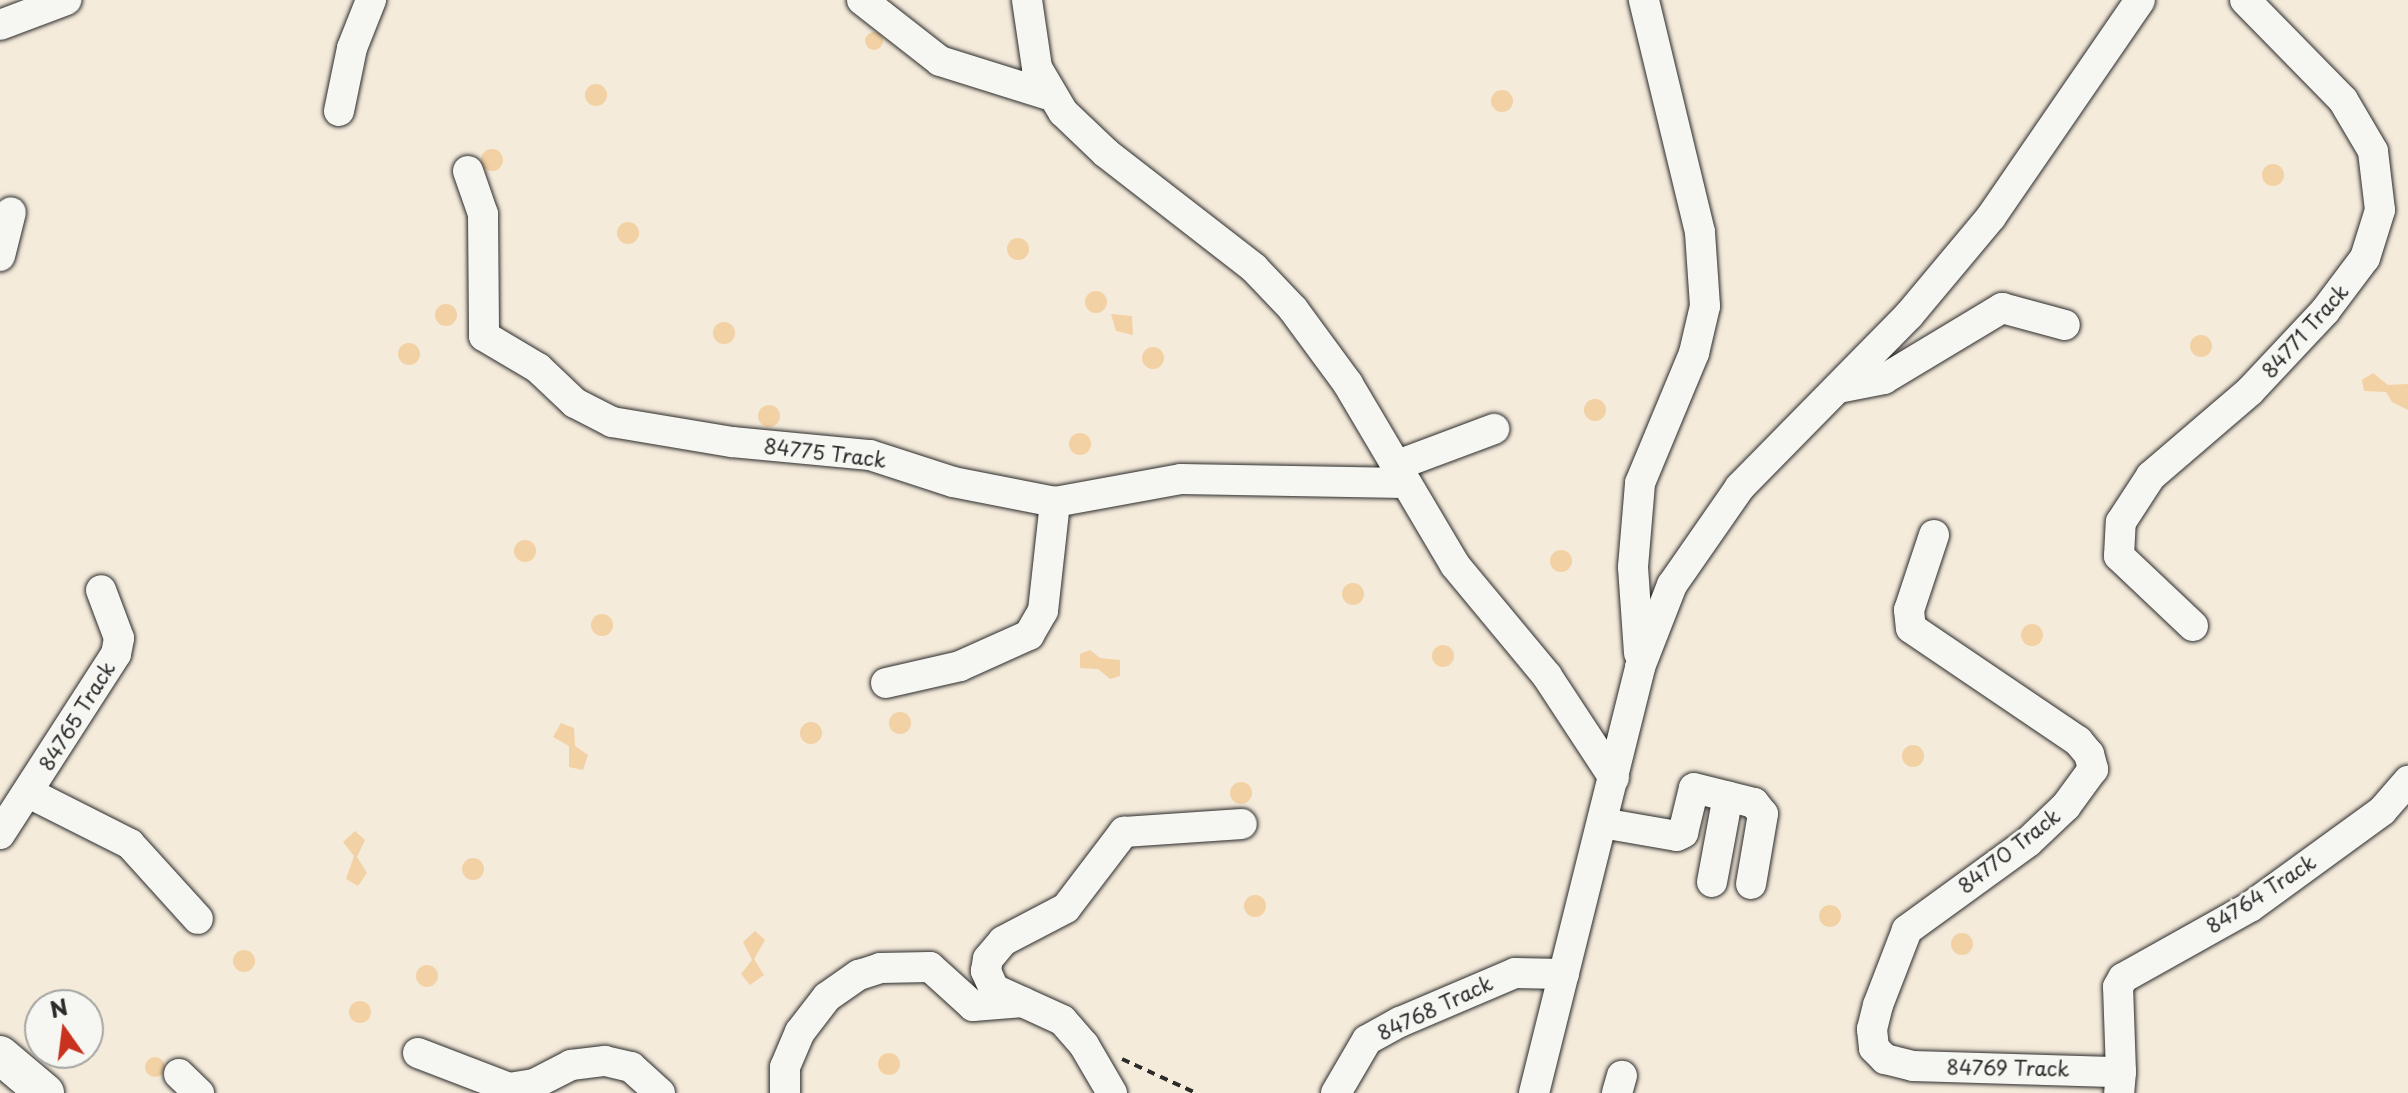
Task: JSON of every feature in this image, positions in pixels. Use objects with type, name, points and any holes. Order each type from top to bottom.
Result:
[{"type":"main road","points":[[0,1055],[45,1093]]},
{"type":"street","points":[[0,25],[66,0]]},
{"type":"street","points":[[339,111],[352,48],[371,0]]},
{"type":"street","points":[[862,0],[940,61],[1052,96]]},
{"type":"street","points":[[1027,0],[1031,46],[1052,96],[1079,131],[1254,268],[1293,309],[1348,384],[1399,475],[1455,565],[1547,676],[1614,778]]},
{"type":"street","points":[[1640,667],[1633,567],[1640,483],[1694,353],[1705,306],[1700,232],[1644,0]]},
{"type":"street","points":[[1534,1093],[1640,667],[1672,585],[1709,525],[1909,315],[1991,217],[2140,0]]},
{"type":"street","name":"84771 Track","points":[[2193,626],[2119,556],[2121,522],[2151,476],[2250,391],[2325,311],[2365,258],[2380,210],[2373,151],[2343,100],[2245,0]]},
{"type":"street","name":"84775 Track","points":[[468,171],[483,214],[484,336],[538,368],[593,414],[683,436],[870,455],[953,482],[1055,502],[1181,479],[1399,475]]},
{"type":"street","points":[[0,256],[11,212]]},
{"type":"street","points":[[1838,388],[1884,379],[2002,308],[2065,325]]},
{"type":"street","points":[[1399,475],[1494,429]]},
{"type":"street","points":[[886,683],[960,666],[1029,635],[1043,611],[1055,502]]},
{"type":"street","name":"84770 Track","points":[[1876,1052],[1872,1029],[1907,930],[2028,842],[2066,806],[2093,769],[2089,754],[2078,741],[1911,628],[1909,610],[1934,535]]},
{"type":"street","name":"84765 Track","points":[[0,834],[116,654],[119,638],[101,590]]},
{"type":"street","name":"84764 Track","points":[[2120,1083],[2118,1001],[2123,978],[2250,907],[2382,811],[2408,781]]},
{"type":"street","points":[[1602,823],[1677,836],[1683,833],[1694,788],[1754,803],[1763,814],[1751,884]]},
{"type":"street","points":[[29,793],[130,844],[198,919]]},
{"type":"street","points":[[1712,882],[1728,796]]},
{"type":"street","points":[[1112,1093],[1084,1045],[1062,1020],[994,989],[986,971],[988,959],[1003,941],[1066,908],[1120,836],[1130,830],[1242,824]]},
{"type":"street","points":[[785,1093],[785,1067],[800,1032],[827,997],[859,975],[880,968],[930,967],[973,1006],[1028,1002]]},
{"type":"street","name":"84768 Track","points":[[1336,1093],[1361,1047],[1390,1027],[1515,973],[1564,974]]},
{"type":"street","name":"84769 Track","points":[[1876,1052],[1913,1066],[2120,1083]]},
{"type":"street","points":[[418,1053],[509,1088],[534,1084],[571,1065],[605,1061],[631,1067],[660,1093]]},
{"type":"path","points":[[1084,1045],[1196,1093]]},
{"type":"building","points":[[870,32],[878,32],[883,41],[881,48],[870,50],[865,45],[865,37]]},
{"type":"building","points":[[596,84],[604,87],[607,95],[604,103],[596,106],[588,103],[585,95],[588,87]]},
{"type":"building","points":[[1502,90],[1510,93],[1513,101],[1510,109],[1502,112],[1494,109],[1491,101],[1494,93]]},
{"type":"building","points":[[492,149],[500,152],[503,160],[500,168],[492,171],[484,168],[481,160],[484,152]]},
{"type":"building","points":[[2273,164],[2281,167],[2284,175],[2281,183],[2273,186],[2265,183],[2262,175],[2265,167]]},
{"type":"building","points":[[628,222],[636,225],[639,233],[636,241],[628,244],[620,241],[617,233],[620,225]]},
{"type":"building","points":[[1018,238],[1026,241],[1029,249],[1026,257],[1018,260],[1010,257],[1007,249],[1010,241]]},
{"type":"building","points":[[1096,291],[1104,294],[1107,302],[1104,310],[1096,313],[1088,310],[1085,302],[1088,294]]},
{"type":"building","points":[[446,304],[454,307],[457,315],[454,323],[446,326],[438,323],[435,315],[438,307]]},
{"type":"building","points":[[1111,314],[1132,316],[1133,335],[1116,331]]},
{"type":"building","points":[[724,322],[732,325],[735,333],[732,341],[724,344],[716,341],[713,333],[716,325]]},
{"type":"building","points":[[2201,335],[2209,338],[2212,346],[2209,354],[2201,357],[2193,354],[2190,346],[2193,338]]},
{"type":"building","points":[[409,343],[417,346],[420,354],[417,362],[409,365],[401,362],[398,354],[401,346]]},
{"type":"building","points":[[1153,347],[1161,350],[1164,358],[1161,366],[1153,369],[1145,366],[1142,358],[1145,350]]},
{"type":"building","points":[[2373,373],[2388,385],[2408,384],[2408,410],[2392,402],[2386,392],[2364,391],[2362,380]]},
{"type":"building","points":[[1595,399],[1603,402],[1606,410],[1603,418],[1595,421],[1587,418],[1584,410],[1587,402]]},
{"type":"building","points":[[769,405],[777,408],[780,416],[777,424],[769,427],[761,424],[758,416],[761,408]]},
{"type":"building","points":[[1080,433],[1088,436],[1091,444],[1088,452],[1080,455],[1072,452],[1069,444],[1072,436]]},
{"type":"building","points":[[525,540],[533,543],[536,551],[533,559],[525,562],[517,559],[514,551],[517,543]]},
{"type":"building","points":[[1561,550],[1569,553],[1572,561],[1569,569],[1561,572],[1553,569],[1550,561],[1553,553]]},
{"type":"building","points":[[1353,583],[1361,586],[1364,594],[1361,602],[1353,605],[1345,602],[1342,594],[1345,586]]},
{"type":"building","points":[[602,614],[610,617],[613,625],[610,633],[602,636],[594,633],[591,625],[594,617]]},
{"type":"building","points":[[2032,624],[2040,627],[2043,635],[2040,643],[2032,646],[2024,643],[2021,635],[2024,627]]},
{"type":"building","points":[[1443,645],[1451,648],[1454,656],[1451,664],[1443,667],[1435,664],[1432,656],[1435,648]]},
{"type":"building","points":[[1090,650],[1100,658],[1120,660],[1120,676],[1110,679],[1098,669],[1080,668],[1080,654]]},
{"type":"building","points":[[900,712],[908,715],[911,723],[908,731],[900,734],[892,731],[889,723],[892,715]]},
{"type":"building","points":[[811,722],[819,725],[822,733],[819,741],[811,744],[803,741],[800,733],[803,725]]},
{"type":"building","points":[[561,723],[574,728],[575,746],[588,755],[583,770],[569,767],[569,746],[553,737]]},
{"type":"building","points":[[1913,745],[1921,748],[1924,756],[1921,764],[1913,767],[1905,764],[1902,756],[1905,748]]},
{"type":"building","points":[[1241,782],[1249,785],[1252,793],[1249,801],[1241,804],[1233,801],[1230,793],[1233,785]]},
{"type":"building","points":[[355,831],[365,840],[357,857],[367,873],[358,886],[346,879],[354,856],[343,842]]},
{"type":"building","points":[[473,858],[481,861],[484,869],[481,877],[473,880],[465,877],[462,869],[465,861]]},
{"type":"building","points":[[1255,895],[1263,898],[1266,906],[1263,914],[1255,917],[1247,914],[1244,906],[1247,898]]},
{"type":"building","points":[[1830,905],[1838,908],[1841,916],[1838,924],[1830,927],[1822,924],[1819,916],[1822,908]]},
{"type":"building","points":[[755,931],[765,940],[754,959],[764,975],[750,985],[741,974],[752,960],[743,942]]},
{"type":"building","points":[[1962,933],[1970,936],[1973,944],[1970,952],[1962,955],[1954,952],[1951,944],[1954,936]]},
{"type":"building","points":[[244,950],[252,953],[255,961],[252,969],[244,972],[236,969],[233,961],[236,953]]},
{"type":"building","points":[[427,965],[435,968],[438,976],[435,984],[427,987],[419,984],[416,976],[419,968]]},
{"type":"building","points":[[360,1001],[368,1004],[371,1012],[368,1020],[360,1023],[352,1020],[349,1012],[352,1004]]},
{"type":"building","points":[[889,1053],[897,1056],[900,1064],[897,1072],[889,1075],[881,1072],[878,1064],[881,1056]]},
{"type":"building","points":[[155,1057],[162,1060],[165,1067],[162,1074],[155,1077],[148,1074],[145,1067],[148,1060]]}]
